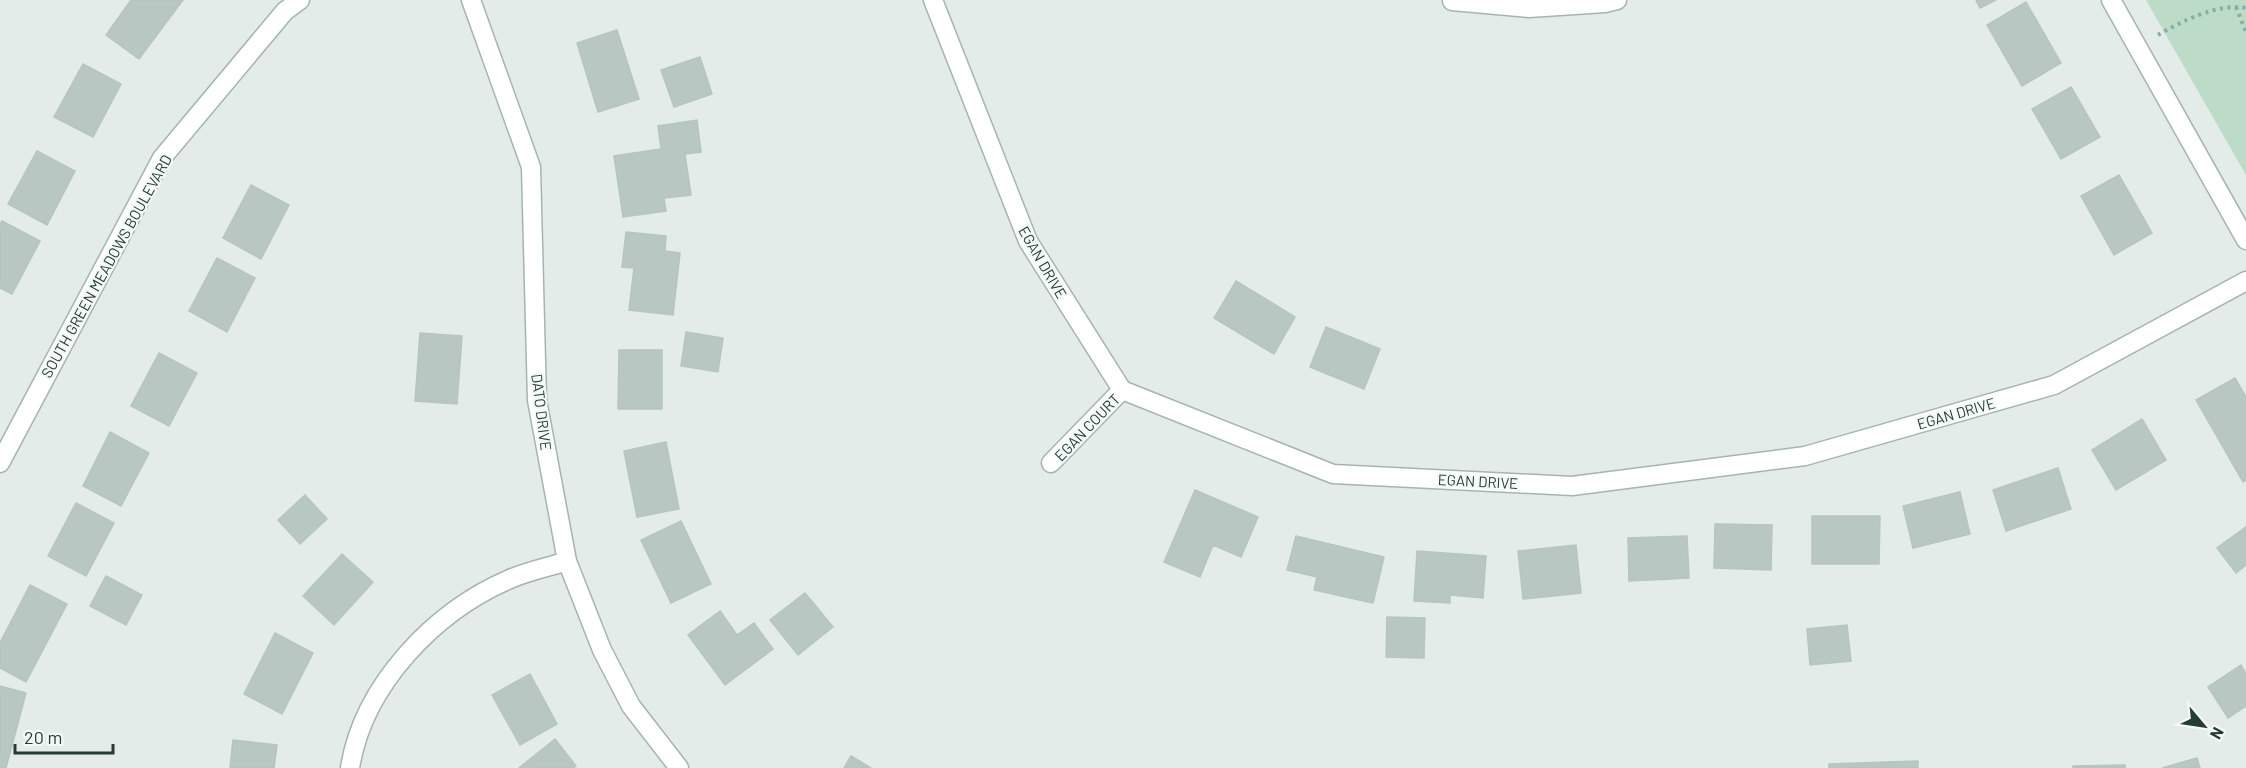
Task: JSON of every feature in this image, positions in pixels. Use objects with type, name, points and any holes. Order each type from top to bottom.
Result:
[{"type":"street","name":"SOUTH GREEN MEADOWS BOULEVARD","points":[[0,463],[162,158],[285,11],[300,0]]},
{"type":"street","name":"DATO DRIVE","points":[[471,0],[531,167],[537,400],[567,561],[602,650],[626,697],[679,768]]},
{"type":"street","name":"EGAN DRIVE","points":[[933,0],[1028,241],[1122,390],[1333,474],[1572,486],[1805,456],[2054,385],[2246,280]]},
{"type":"street","points":[[1452,1],[1528,8],[1605,3],[1617,0]]},
{"type":"street","points":[[2111,0],[2246,240]]},
{"type":"street","name":"EGAN COURT","points":[[1052,464],[1122,390]]},
{"type":"street","points":[[350,768],[353,750],[366,714],[384,685],[408,654],[447,614],[510,579],[567,561]]},
{"type":"path","points":[[2137,47],[2185,19],[2236,6],[2246,8]]},
{"type":"path","points":[[2236,6],[2246,32]]},
{"type":"green space","points":[[2146,0],[2246,0],[2246,175]]},
{"type":"building","points":[[131,0],[183,0],[139,59],[106,35]]},
{"type":"building","points":[[1976,0],[1996,0],[1980,8]]},
{"type":"building","points":[[2026,2],[2061,63],[2022,86],[1987,25]]},
{"type":"building","points":[[617,30],[639,99],[598,112],[577,43]]},
{"type":"building","points":[[700,57],[712,94],[674,107],[661,70]]},
{"type":"building","points":[[83,64],[121,84],[93,137],[54,117]]},
{"type":"building","points":[[2071,87],[2100,137],[2061,159],[2032,109]]},
{"type":"building","points":[[697,120],[701,152],[685,154],[691,195],[664,198],[666,211],[623,217],[614,156],[661,149],[658,126]]},
{"type":"building","points":[[37,151],[75,171],[47,225],[8,204]]},
{"type":"building","points":[[2119,175],[2152,233],[2114,255],[2081,196]]},
{"type":"building","points":[[251,185],[289,205],[261,259],[223,238]]},
{"type":"building","points":[[2,221],[40,241],[12,294],[0,288],[0,224]]},
{"type":"building","points":[[626,232],[666,236],[665,251],[680,253],[673,315],[629,310],[634,268],[622,267]]},
{"type":"building","points":[[217,258],[255,278],[227,332],[189,311]]},
{"type":"building","points":[[1236,281],[1295,317],[1274,354],[1214,318]]},
{"type":"building","points":[[1326,327],[1380,349],[1364,389],[1310,367]]},
{"type":"building","points":[[686,332],[723,338],[718,372],[681,366]]},
{"type":"building","points":[[420,333],[462,336],[457,404],[415,401]]},
{"type":"building","points":[[619,350],[662,350],[662,409],[618,409]]},
{"type":"building","points":[[159,353],[197,373],[169,426],[131,406]]},
{"type":"building","points":[[2235,378],[2246,397],[2246,480],[2243,482],[2196,400]]},
{"type":"building","points":[[2142,419],[2166,460],[2116,490],[2092,450]]},
{"type":"building","points":[[110,432],[149,453],[121,506],[83,486]]},
{"type":"building","points":[[666,442],[679,509],[637,517],[624,451]]},
{"type":"building","points":[[2058,468],[2071,509],[2006,531],[1993,490]]},
{"type":"building","points":[[1195,490],[1258,517],[1241,557],[1213,545],[1200,577],[1164,562]]},
{"type":"building","points":[[1960,492],[1970,534],[1913,548],[1903,506]]},
{"type":"building","points":[[305,495],[327,519],[300,544],[278,520]]},
{"type":"building","points":[[76,503],[114,523],[86,576],[48,556]]},
{"type":"building","points":[[1812,516],[1880,516],[1879,564],[1812,564]]},
{"type":"building","points":[[681,521],[711,584],[671,603],[641,540]]},
{"type":"building","points":[[1715,524],[1772,525],[1771,570],[1714,568]]},
{"type":"building","points":[[2246,527],[2246,565],[2236,573],[2217,548]]},
{"type":"building","points":[[1296,536],[1384,557],[1373,603],[1314,590],[1317,577],[1287,570]]},
{"type":"building","points":[[1687,536],[1689,578],[1629,581],[1628,538]]},
{"type":"building","points":[[1576,545],[1581,593],[1523,599],[1518,551]]},
{"type":"building","points":[[1417,551],[1486,556],[1483,598],[1450,595],[1450,603],[1414,601]]},
{"type":"building","points":[[342,554],[373,582],[334,625],[303,596]]},
{"type":"building","points":[[106,576],[142,595],[126,625],[90,606]]},
{"type":"building","points":[[30,585],[67,604],[26,682],[0,668],[0,643]]},
{"type":"building","points":[[805,593],[833,627],[798,655],[770,620]]},
{"type":"building","points":[[720,611],[737,635],[754,623],[773,649],[725,685],[688,635]]},
{"type":"building","points":[[1387,617],[1425,618],[1424,658],[1386,657]]},
{"type":"building","points":[[1847,625],[1851,661],[1810,665],[1807,629]]},
{"type":"building","points":[[275,633],[313,653],[282,714],[244,694]]},
{"type":"building","points":[[2241,665],[2246,674],[2246,706],[2228,718],[2208,687]]},
{"type":"building","points":[[530,674],[557,724],[520,745],[492,695]]},
{"type":"building","points":[[0,686],[26,693],[6,768],[0,768]]},
{"type":"building","points":[[555,739],[576,766],[573,768],[519,768]]},
{"type":"building","points":[[233,740],[277,745],[274,768],[230,768]]},
{"type":"building","points":[[851,756],[871,768],[844,768]]},
{"type":"building","points":[[2197,758],[2200,768],[2162,768]]},
{"type":"building","points":[[1918,761],[1918,768],[1829,768],[1829,764]]},
{"type":"building","points":[[2125,765],[2125,768],[2073,768],[2073,766]]}]
